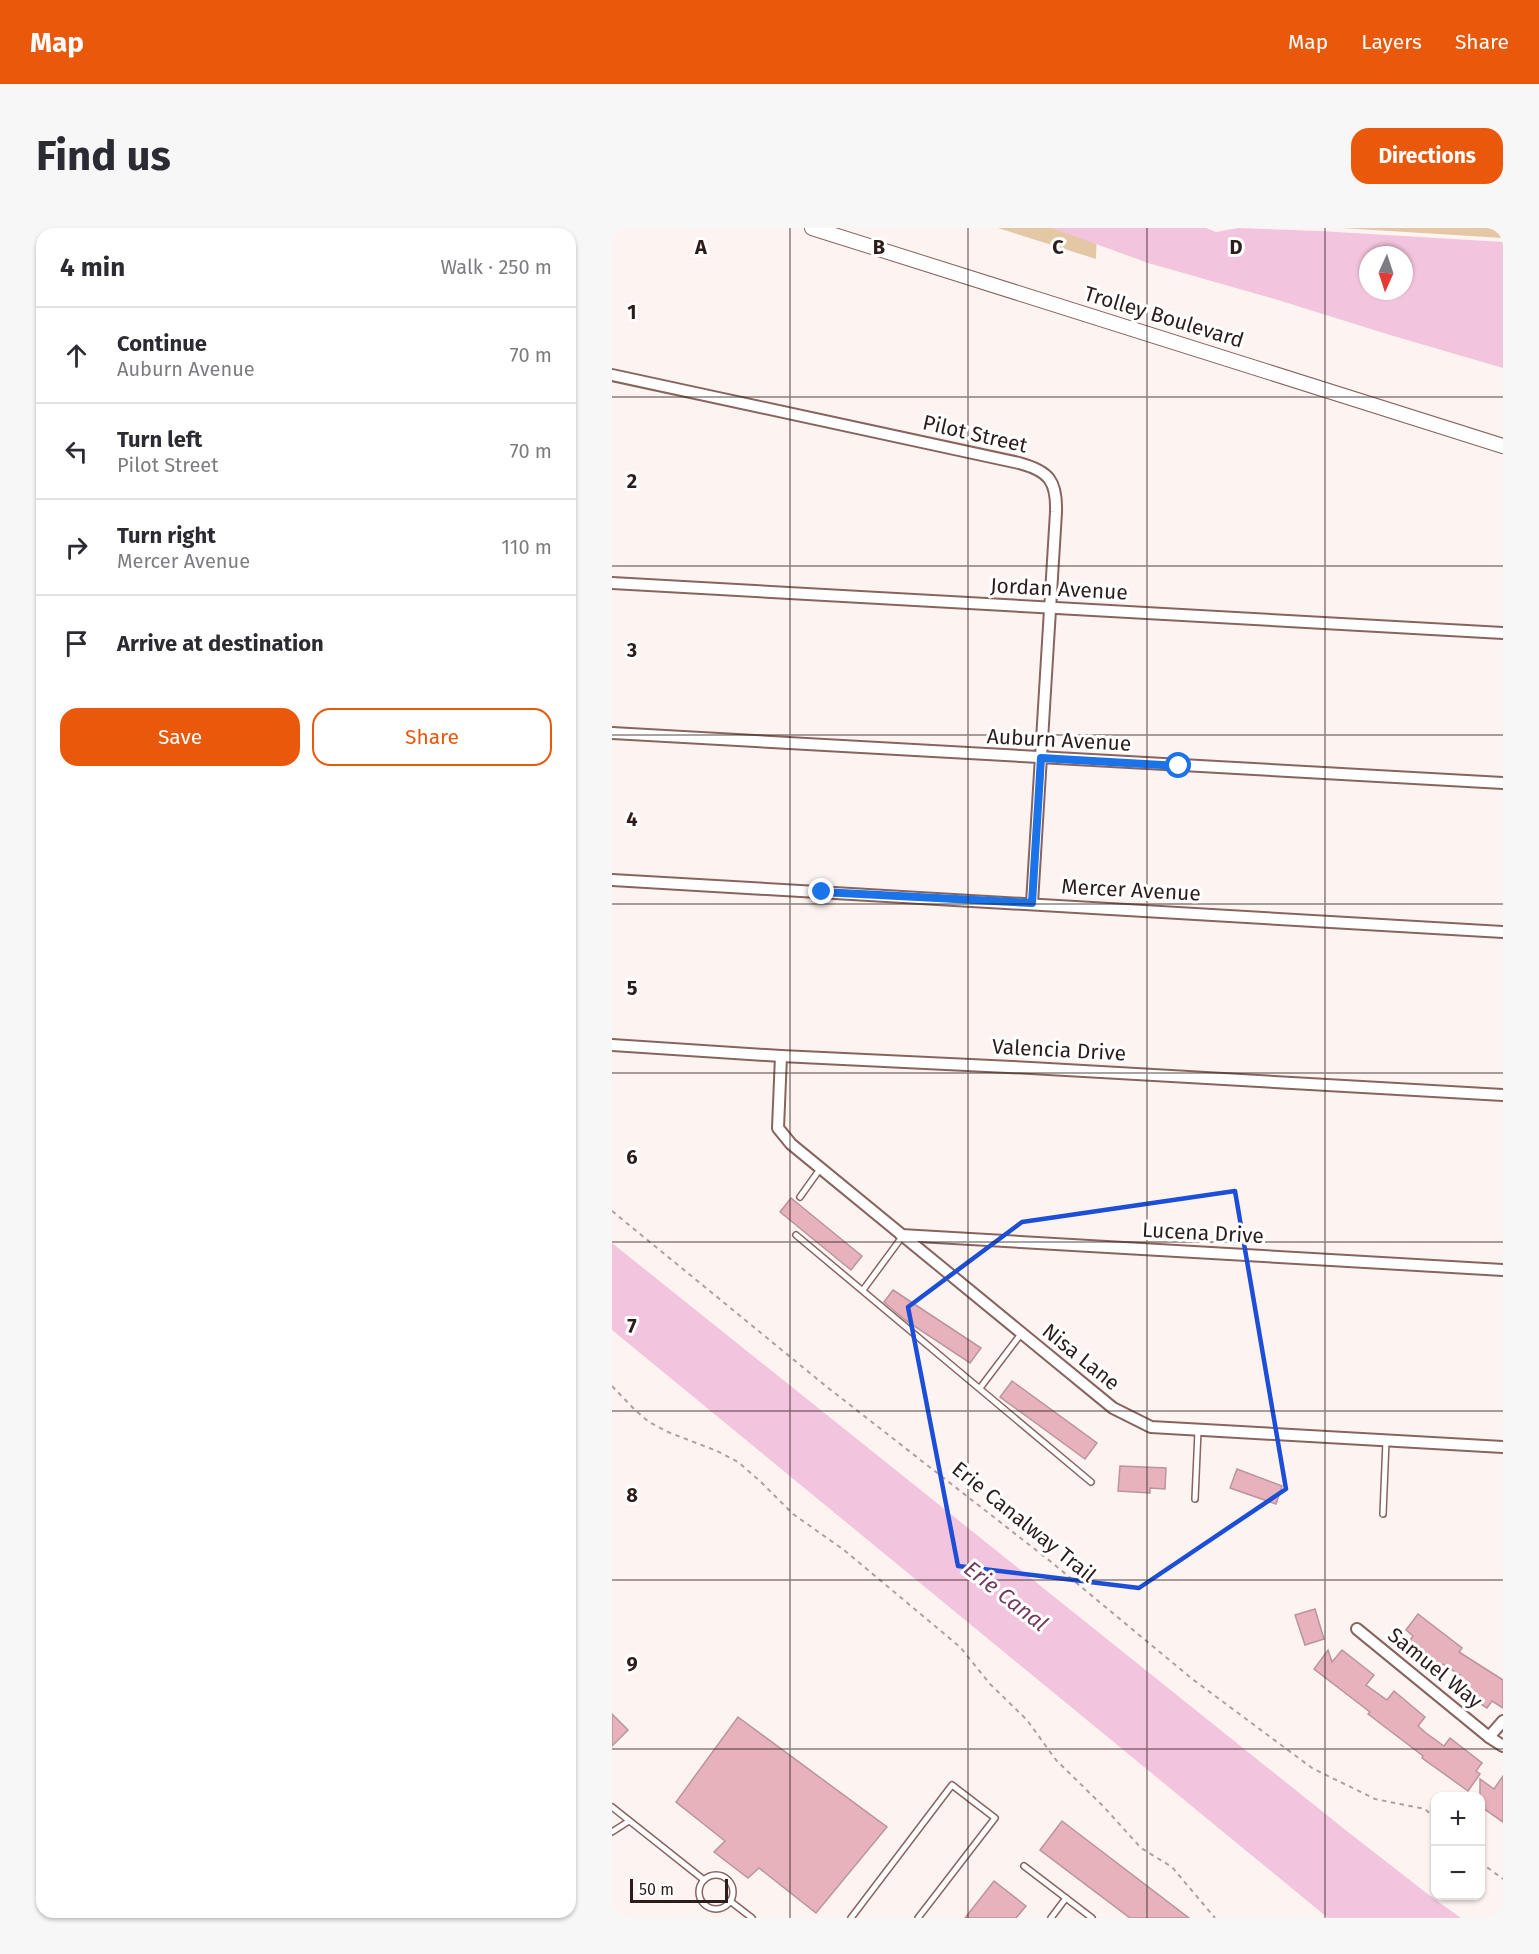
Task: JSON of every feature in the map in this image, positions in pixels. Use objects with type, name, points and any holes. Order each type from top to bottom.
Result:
[{"type":"street","name":"Trolley Boulevard","points":[[812,228],[1503,446]]},
{"type":"street","name":"Pilot Street","points":[[612,375],[1019,463],[1044,472],[1053,483],[1056,495],[1032,903]]},
{"type":"street","name":"Jordan Avenue","points":[[612,582],[1503,633]]},
{"type":"street","name":"Auburn Avenue","points":[[612,733],[1503,783]]},
{"type":"street","name":"Mercer Avenue","points":[[612,880],[1503,932]]},
{"type":"street","name":"Valencia Drive","points":[[612,1045],[1503,1095]]},
{"type":"street","name":"Nisa Lane","points":[[781,1056],[778,1128],[791,1144],[1113,1408],[1151,1427],[1503,1447]]},
{"type":"street","name":"Lucena Drive","points":[[902,1236],[1503,1270]]},
{"type":"street","name":"Samuel Way","points":[[1357,1629],[1503,1746]]},
{"type":"street","name":"Samuel Way","points":[[1489,1737],[1503,1721]]},
{"type":"lane","points":[[800,1197],[820,1169]]},
{"type":"lane","points":[[796,1235],[1091,1482]]},
{"type":"lane","points":[[863,1290],[902,1236]]},
{"type":"lane","points":[[980,1388],[1021,1334]]},
{"type":"lane","points":[[1195,1499],[1198,1431]]},
{"type":"lane","points":[[1383,1514],[1386,1441]]},
{"type":"lane","points":[[850,1918],[952,1785],[995,1818],[918,1918]]},
{"type":"lane","points":[[612,1807],[704,1880]]},
{"type":"lane","points":[[612,1832],[629,1821]]},
{"type":"lane","points":[[1024,1866],[1092,1918]]},
{"type":"lane","points":[[719,1875],[729,1881],[733,1890],[730,1901],[722,1908],[716,1909],[705,1905],[699,1896],[704,1880],[719,1875]]},
{"type":"lane","points":[[1051,1918],[1066,1898]]},
{"type":"lane","points":[[730,1901],[753,1918]]},
{"type":"path","name":"Erie Canalway Trail","points":[[612,1211],[827,1387],[1050,1561],[1191,1678],[1312,1768],[1376,1799],[1425,1809],[1431,1814]]},
{"type":"path","points":[[612,1386],[649,1422],[738,1462],[793,1514],[844,1550],[960,1647],[990,1684],[1027,1720],[1056,1761],[1103,1806],[1141,1848],[1172,1868],[1215,1918]]},
{"type":"path","points":[[1485,1866],[1503,1880]]},
{"type":"highlighted area","points":[[1235,1191],[1286,1489],[1139,1588],[958,1566],[908,1307],[1022,1222]]},
{"type":"shaded area","points":[[998,228],[1097,228],[1096,259]]},
{"type":"shaded area","points":[[1341,228],[1503,228],[1503,238]]},
{"type":"water","points":[[1052,228],[1206,228],[1216,232],[1238,228],[1503,242],[1503,368],[1148,263]]},
{"type":"water","name":"Erie Canal","points":[[612,1243],[1431,1896],[1431,1900],[1436,1900],[1461,1918],[1328,1918],[612,1330]]},
{"type":"building","points":[[791,1198],[862,1256],[851,1270],[780,1212]]},
{"type":"building","points":[[893,1290],[981,1348],[970,1363],[905,1320],[884,1302]]},
{"type":"building","points":[[1012,1381],[1097,1443],[1085,1459],[1000,1397]]},
{"type":"building","points":[[1120,1466],[1166,1468],[1165,1489],[1150,1488],[1150,1493],[1118,1491]]},
{"type":"building","points":[[1237,1469],[1282,1486],[1276,1504],[1230,1488]]},
{"type":"building","points":[[1315,1609],[1324,1639],[1305,1645],[1295,1615]]},
{"type":"building","points":[[1418,1614],[1462,1648],[1459,1652],[1503,1680],[1503,1708],[1492,1701],[1487,1708],[1473,1699],[1475,1697],[1454,1684],[1460,1675],[1443,1664],[1439,1670],[1407,1644],[1413,1636],[1406,1630]]},
{"type":"building","points":[[1328,1650],[1332,1662],[1342,1650],[1374,1675],[1366,1685],[1387,1700],[1394,1691],[1425,1717],[1418,1726],[1426,1733],[1444,1746],[1450,1738],[1482,1763],[1476,1771],[1480,1774],[1468,1791],[1422,1758],[1423,1756],[1368,1714],[1370,1712],[1314,1669]]},
{"type":"building","points":[[612,1714],[628,1730],[612,1746]]},
{"type":"building","points":[[738,1717],[887,1827],[816,1913],[759,1868],[748,1878],[714,1852],[725,1841],[676,1802]]},
{"type":"building","points":[[1503,1776],[1503,1822],[1485,1809],[1485,1792],[1480,1792],[1480,1779],[1494,1789]]},
{"type":"building","points":[[1062,1821],[1189,1918],[1130,1918],[1040,1850]]},
{"type":"building","points":[[994,1881],[1026,1906],[1016,1918],[965,1918]]},
{"type":"route","points":[[822,892],[1032,903],[1041,758],[1179,766]]}]
